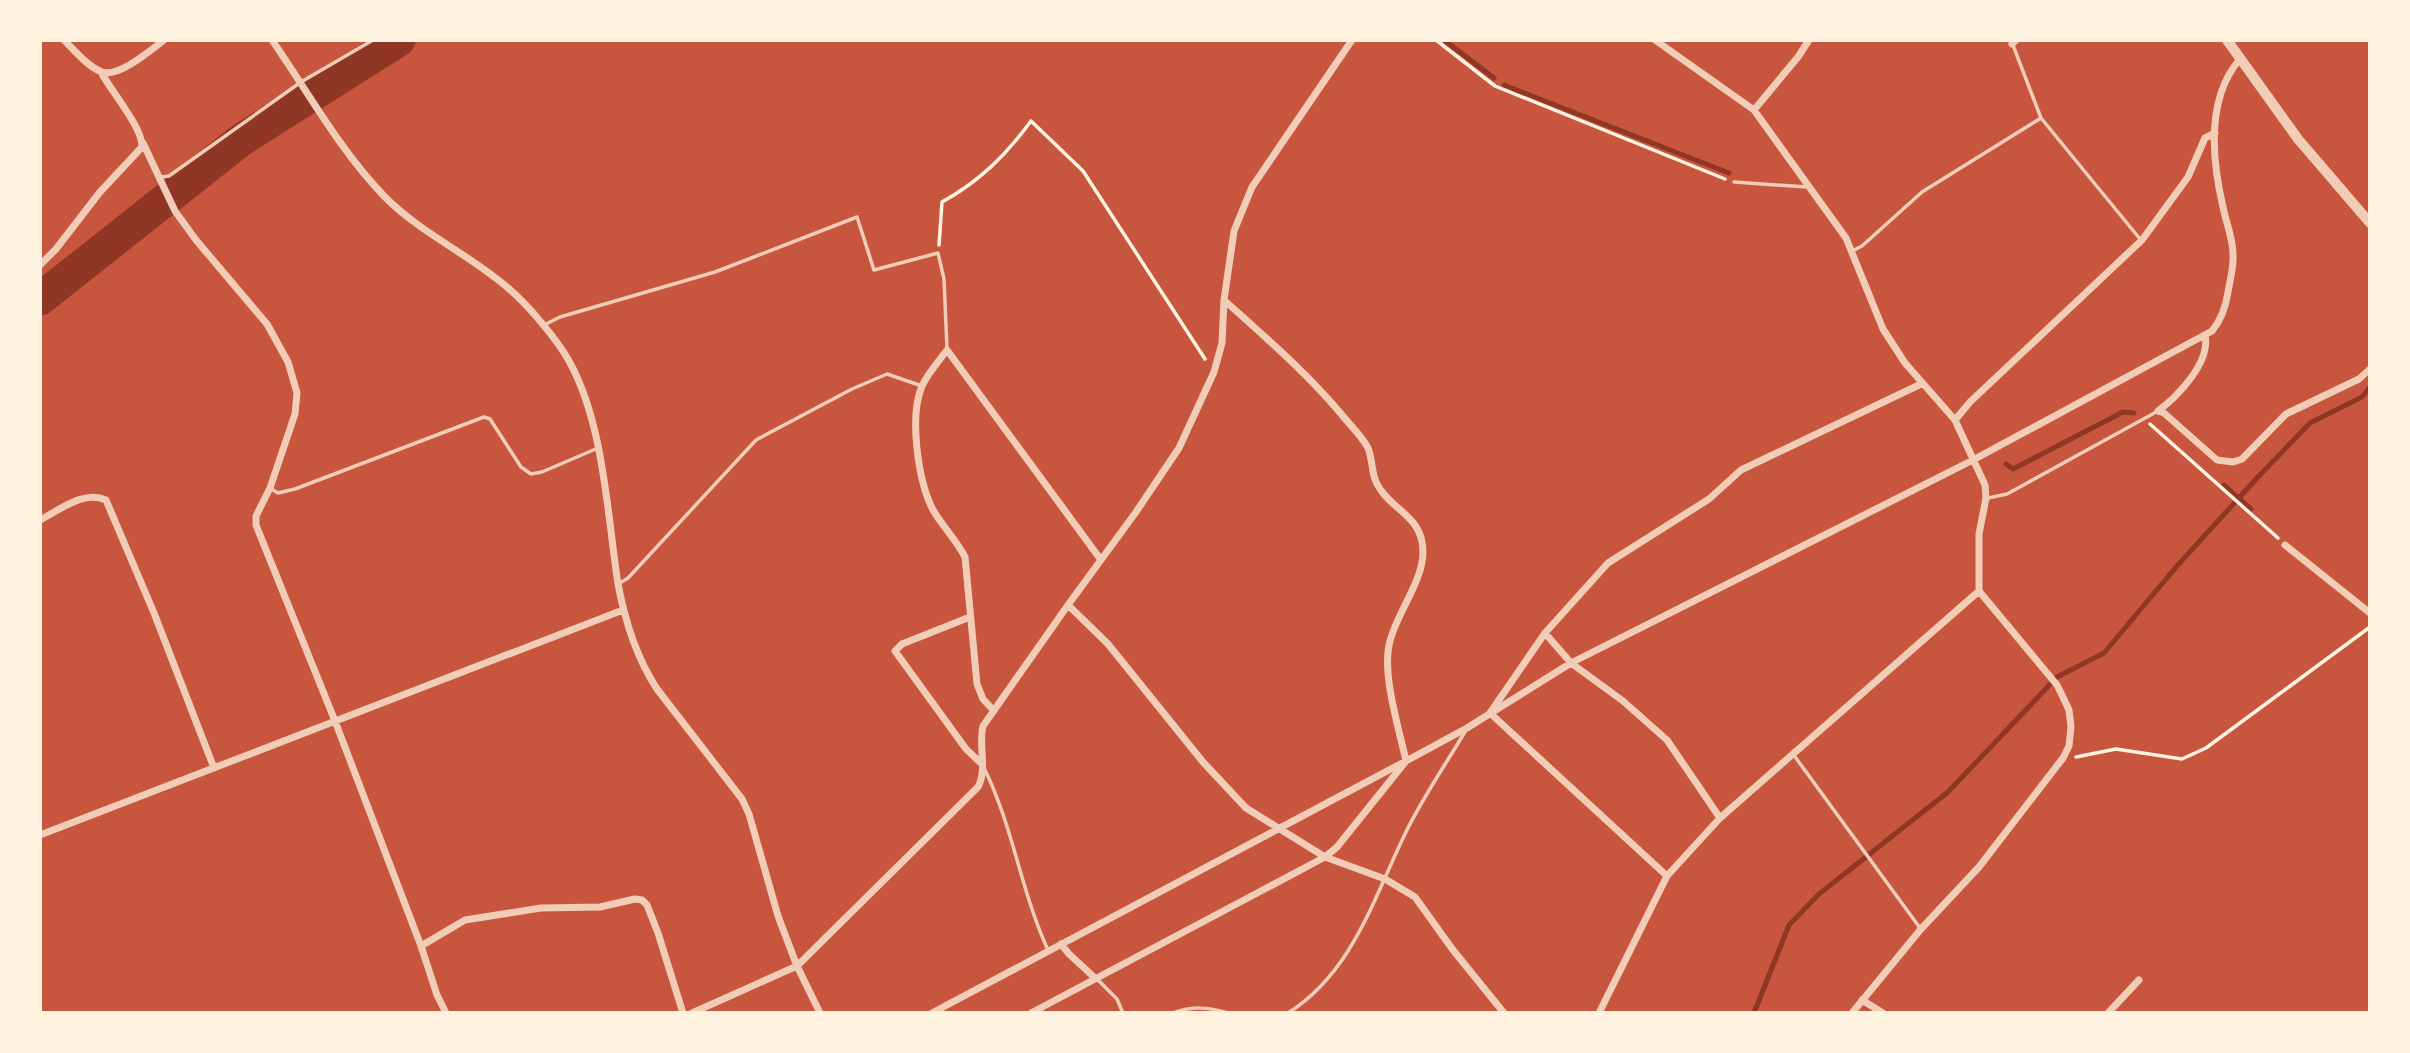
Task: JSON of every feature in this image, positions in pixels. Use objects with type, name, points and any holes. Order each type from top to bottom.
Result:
[{"type":"street","points":[[64,40],[101,72],[137,128],[175,211],[267,324],[288,362],[297,393],[295,414],[270,488],[256,516],[256,526],[335,721],[446,1013]]},
{"type":"street","points":[[101,72],[114,72],[125,68],[164,40]]},
{"type":"street","points":[[272,40],[320,114],[384,196],[410,219],[507,286],[524,302],[568,360],[585,398],[598,448],[623,610],[647,674],[742,799],[749,814],[778,916],[820,1013]]},
{"type":"street","points":[[692,1013],[797,965],[978,787],[983,774],[980,738],[983,726],[1179,448],[1214,372],[1222,343],[1224,300],[1234,231],[1252,187],[1352,40]]},
{"type":"street","points":[[1655,40],[1754,110],[1807,187],[1828,211],[1852,251],[1866,293],[1883,329],[1922,384],[1955,420],[1984,485],[1986,498],[1979,534],[1979,590],[2057,685],[2068,710],[2071,727],[2069,746],[2063,758],[1979,867],[1921,929],[1852,1013]]},
{"type":"street","points":[[1754,110],[1798,57],[1808,40]]},
{"type":"street","points":[[2227,40],[2298,139],[2370,222]]},
{"type":"street","points":[[932,1013],[1467,728],[1571,663],[1973,460],[2205,335],[2219,323],[2227,298],[2233,256],[2231,236],[2217,182],[2215,133],[2217,103],[2223,85],[2228,72],[2240,59]]},
{"type":"street","points":[[1955,420],[1970,402],[2142,240],[2188,177],[2205,138],[2215,133]]},
{"type":"street","points":[[40,265],[143,143]]},
{"type":"street","points":[[1031,1013],[1325,857],[1337,847],[1406,761],[1387,662],[1391,638],[1421,566],[1423,553],[1418,529],[1413,520],[1377,484],[1367,448],[1345,419],[1307,375],[1224,300]]},
{"type":"street","points":[[2158,411],[2179,393],[2202,360],[2207,344],[2205,335]]},
{"type":"street","points":[[994,711],[983,699],[977,684],[965,557],[957,541],[933,510],[925,489],[914,430],[922,386],[947,350],[1101,560]]},
{"type":"street","points":[[2158,411],[2164,413],[2217,460],[2233,462],[2242,460],[2286,414],[2359,379],[2370,369]]},
{"type":"street","points":[[1490,713],[1545,633],[1608,563],[1709,499],[1741,470],[1922,384]]},
{"type":"street","points":[[40,520],[82,498],[96,496],[106,500],[155,613],[214,768]]},
{"type":"street","points":[[2285,544],[2370,613]]},
{"type":"street","points":[[1599,1013],[1667,876],[1720,818],[1979,590]]},
{"type":"street","points":[[1068,604],[1108,644],[1203,762],[1246,808],[1325,857],[1385,879],[1415,897],[1453,950],[1504,1013]]},
{"type":"street","points":[[40,835],[623,610]]},
{"type":"street","points":[[970,617],[902,644],[895,651],[966,749],[983,765]]},
{"type":"street","points":[[1545,633],[1571,663],[1623,701],[1667,740],[1720,818]]},
{"type":"street","points":[[1490,713],[1667,876]]},
{"type":"street","points":[[421,946],[465,920],[541,908],[600,907],[635,899],[642,900],[647,905],[658,933],[683,1013]]},
{"type":"street","points":[[1061,944],[1095,978]]},
{"type":"street","points":[[2108,1013],[2139,980]]},
{"type":"street","points":[[1862,1000],[1883,1013]]},
{"type":"lane","points":[[160,181],[301,82],[373,40]]},
{"type":"lane","points":[[2013,42],[2041,118],[2142,240]]},
{"type":"lane","points":[[1852,251],[1922,192],[2041,118]]},
{"type":"lane","points":[[1734,182],[1807,187]]},
{"type":"lane","points":[[542,326],[560,317],[715,272],[857,217],[874,270],[938,253],[944,279],[947,350]]},
{"type":"lane","points":[[618,584],[628,578],[756,440],[852,389],[887,374],[922,386]]},
{"type":"lane","points":[[1986,498],[2007,494],[2158,411]]},
{"type":"lane","points":[[270,488],[278,492],[295,489],[484,417],[490,419],[521,467],[531,474],[542,472],[598,448]]},
{"type":"lane","points":[[1288,1013],[1309,999],[1332,973],[1370,914],[1406,830],[1467,728]]},
{"type":"lane","points":[[1793,754],[1921,929]]},
{"type":"lane","points":[[983,765],[1007,828],[1036,924],[1048,950]]},
{"type":"lane","points":[[1095,978],[1117,999],[1123,1013]]},
{"type":"lane","points":[[1172,1013],[1187,1008],[1209,1008],[1228,1013]]},
{"type":"path","points":[[1436,40],[1495,86],[1734,182]]},
{"type":"path","points":[[938,253],[942,231],[942,202],[968,187],[992,167],[1031,121],[1083,172],[1214,372]]},
{"type":"path","points":[[2150,424],[2285,544]]},
{"type":"path","points":[[2063,758],[2116,749],[2151,753],[2168,759],[2191,756],[2282,694],[2370,627]]},
{"type":"waterway","points":[[40,299],[241,140],[399,40]]},
{"type":"waterway","points":[[1444,40],[1494,78]]},
{"type":"waterway","points":[[1504,85],[1729,173]]},
{"type":"waterway","points":[[1754,1013],[1789,925],[1819,894],[1948,792],[2057,677],[2104,653],[2177,566],[2310,423],[2362,397],[2370,387]]},
{"type":"waterway","points":[[2006,464],[2013,469],[2123,412],[2134,413]]},
{"type":"waterway","points":[[2224,485],[2251,509]]}]
